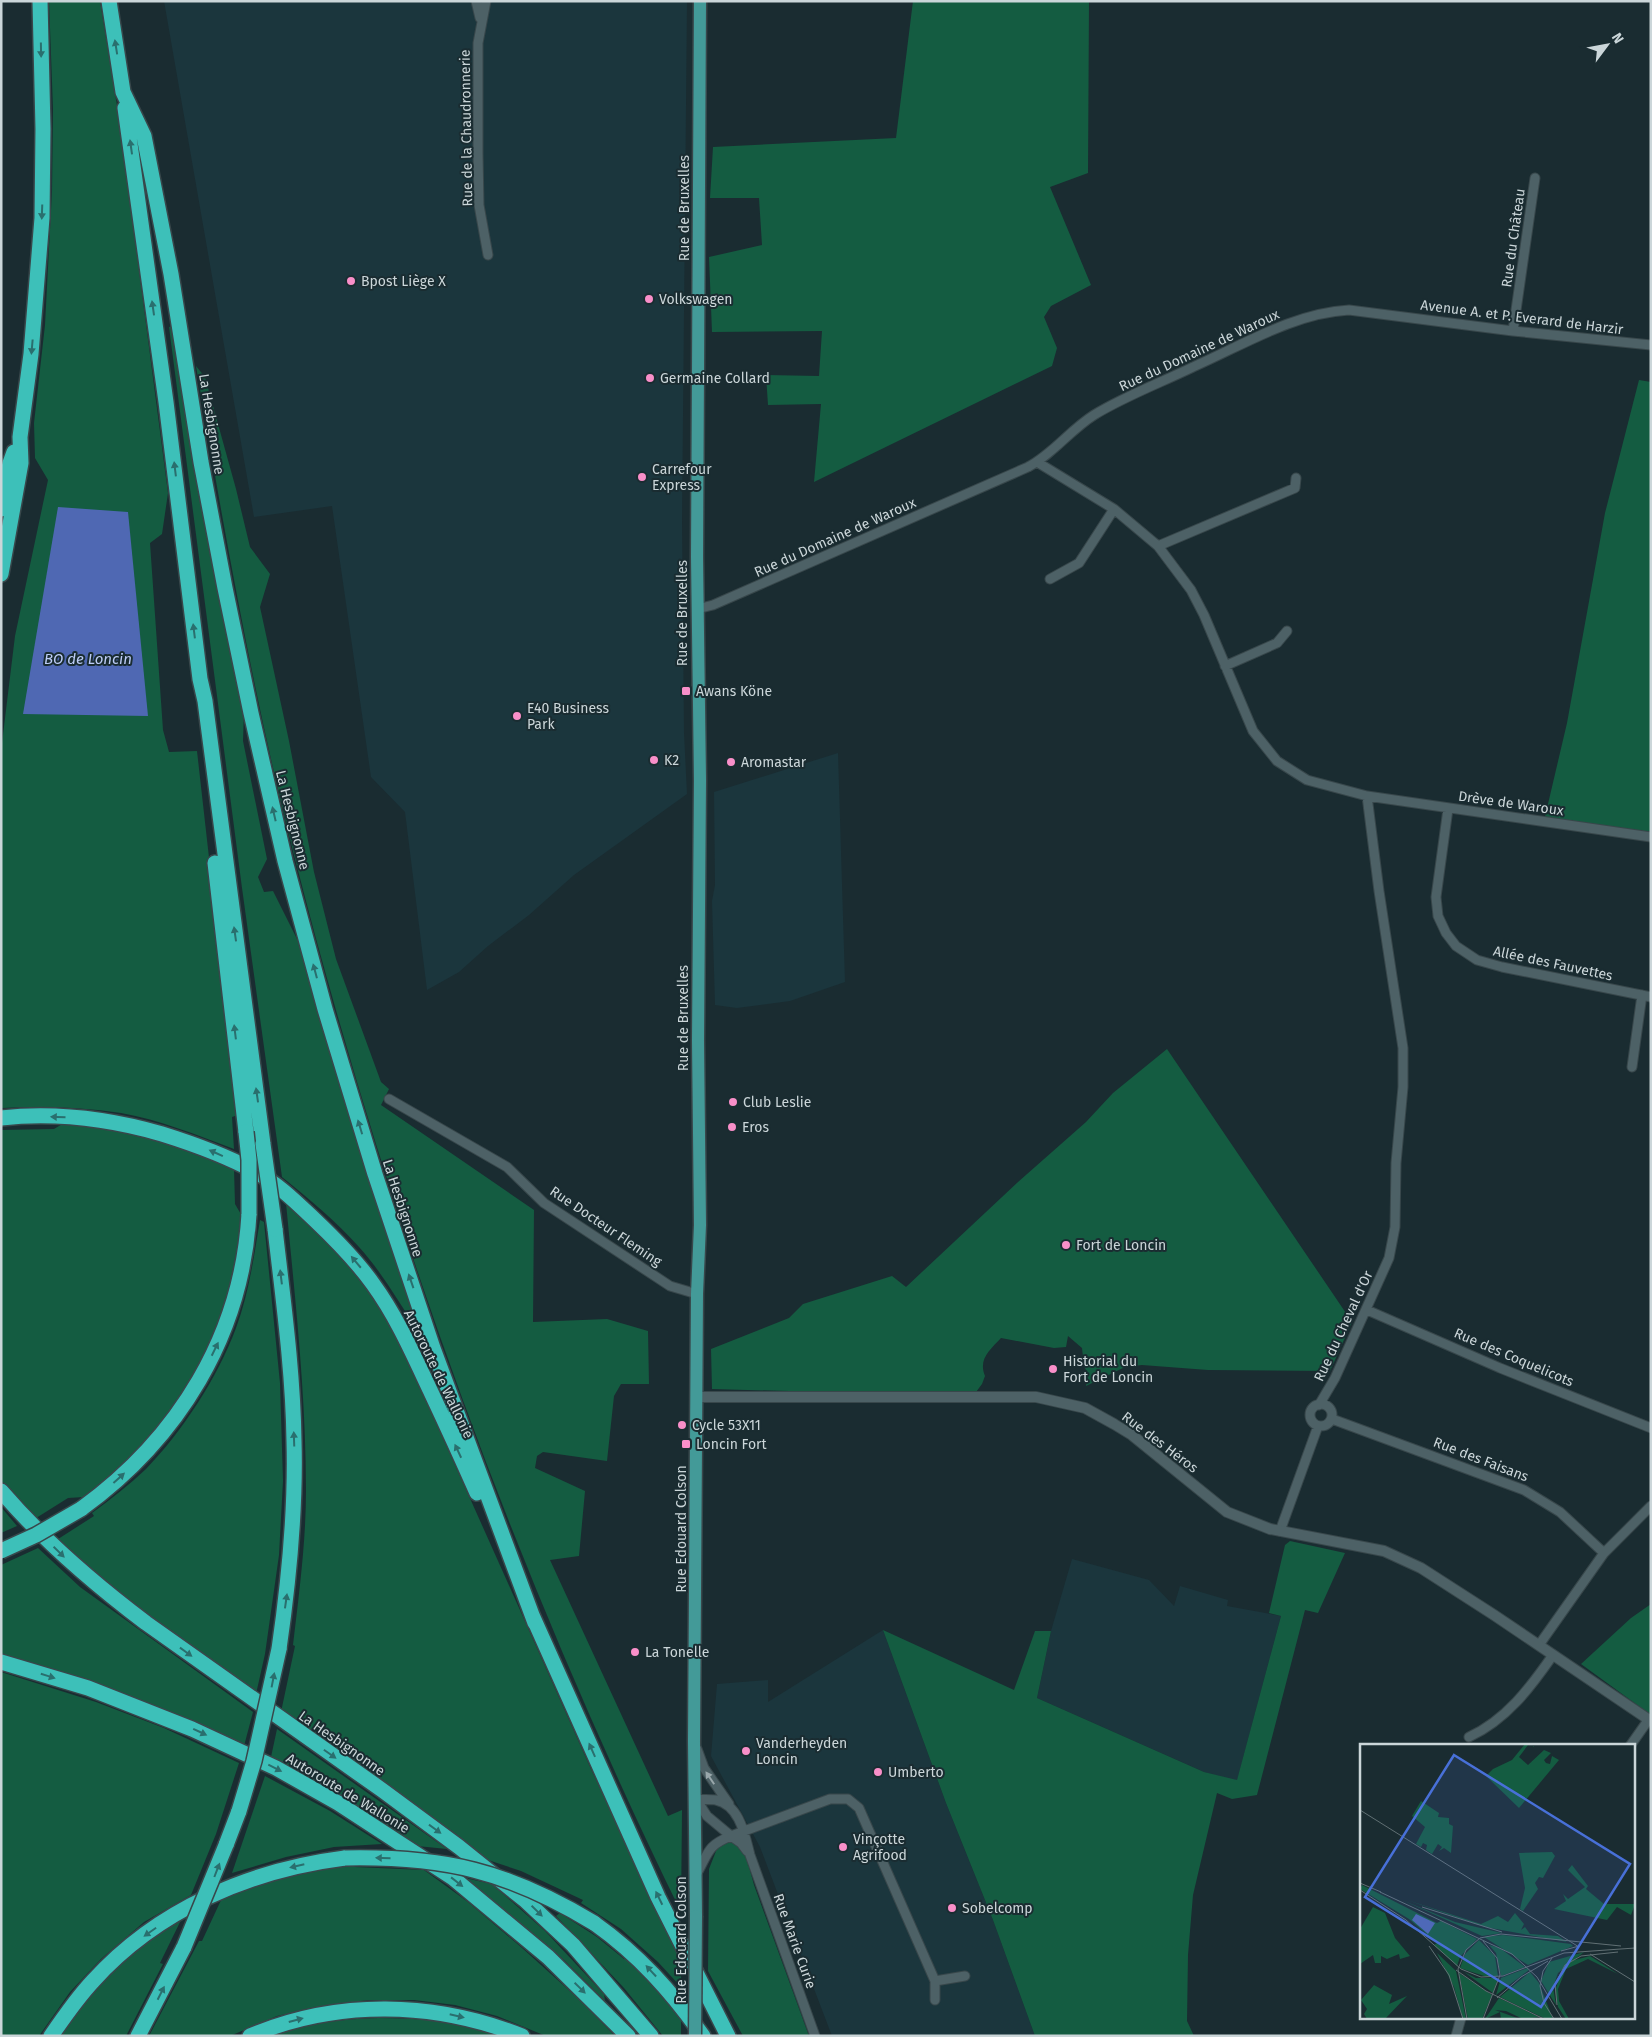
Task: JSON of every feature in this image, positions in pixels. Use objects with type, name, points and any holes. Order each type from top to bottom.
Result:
[{"type":"highway","points":[[1,574],[21,463],[20,437],[31,354],[42,218],[43,129],[40,1]]},
{"type":"highway","name":"La Hesbignonne","points":[[109,1],[123,92],[144,136],[225,588],[251,713],[288,870],[328,1018],[374,1174],[433,1348],[535,1623]]},
{"type":"highway","points":[[123,92],[166,402],[200,679],[205,701],[275,1229],[290,1369],[294,1441],[293,1520],[288,1581],[279,1649],[254,1761],[239,1811],[184,1947],[138,2036]]},
{"type":"highway","points":[[1,509],[10,463],[20,437]]},
{"type":"highway","points":[[1,1551],[36,1535],[81,1509],[104,1492],[153,1446],[181,1411],[218,1344],[235,1298],[248,1242],[249,1160],[196,700],[200,679]]},
{"type":"highway","name":"Autoroute de Wallonie","points":[[1,1118],[20,1116],[84,1118],[130,1126],[176,1138],[206,1149],[257,1173],[301,1206],[355,1260],[374,1285],[399,1325],[535,1623]]},
{"type":"highway","name":"La Hesbignonne","points":[[1,1491],[28,1522],[98,1586],[146,1623],[444,1835],[526,1900],[573,1945],[651,2036]]},
{"type":"highway","points":[[535,1623],[658,1897],[728,2036]]},
{"type":"highway","name":"Autoroute de Wallonie","points":[[1,1662],[88,1688],[192,1728],[276,1768],[338,1803],[453,1878],[548,1957],[628,2036]]},
{"type":"highway","points":[[51,2036],[93,1981],[123,1952],[172,1917],[204,1898],[242,1882],[312,1862],[345,1858],[393,1858],[431,1861],[498,1876],[539,1893],[594,1923],[645,1965],[676,1998],[703,2036]]},
{"type":"highway","points":[[250,2036],[295,2019],[327,2012],[383,2008],[449,2014],[477,2020],[522,2036]]},
{"type":"main road","name":"Rue de Bruxelles","points":[[700,1],[697,609],[700,780],[698,1041],[700,1226]]},
{"type":"main road","name":"Rue Edouard Colson","points":[[695,2036],[696,1397],[700,1226]]},
{"type":"street","points":[[476,1],[481,21]]},
{"type":"street","name":"Rue de la Chaudronnerie","points":[[486,1],[478,43],[479,200],[488,255]]},
{"type":"street","name":"Rue du Château","points":[[1513,332],[1535,178]]},
{"type":"street","name":"Rue du Domaine de Waroux","points":[[697,609],[713,605],[1037,462],[1092,416],[1294,321],[1329,311],[1349,310],[1390,315]]},
{"type":"street","name":"Avenue A. et P. Everard de Harzir","points":[[1390,315],[1513,332],[1651,345]]},
{"type":"street","points":[[1037,462],[1114,509],[1158,546],[1191,590],[1253,731],[1277,761],[1306,780],[1367,796]]},
{"type":"street","points":[[1158,546],[1295,488],[1296,478]]},
{"type":"street","points":[[1050,579],[1079,563],[1114,509]]},
{"type":"street","points":[[1225,666],[1277,643],[1287,631]]},
{"type":"street","name":"Drève de Waroux","points":[[1367,796],[1651,837]]},
{"type":"street","name":"Rue du Cheval d'Or","points":[[1319,1405],[1336,1378],[1367,1310],[1389,1258],[1395,1227],[1396,1163],[1403,1087],[1403,1048],[1367,796]]},
{"type":"street","name":"Allée des Fauvettes","points":[[1448,809],[1436,897],[1438,916],[1446,933],[1456,946],[1477,960],[1502,967],[1646,996],[1632,1068]]},
{"type":"street","name":"Rue Docteur Fleming","points":[[390,1098],[507,1167],[544,1203],[670,1286],[698,1294]]},
{"type":"street","name":"Rue des Coquelicots","points":[[1367,1310],[1500,1368],[1651,1428]]},
{"type":"street","name":"Rue des Héros","points":[[696,1397],[1036,1397],[1085,1408],[1120,1428],[1227,1512],[1270,1529],[1384,1551],[1403,1559],[1421,1568],[1650,1720]]},
{"type":"street","points":[[1325,1405],[1332,1412],[1332,1419],[1327,1425],[1318,1426],[1312,1422],[1310,1414],[1314,1407],[1325,1405]]},
{"type":"street","name":"Rue des Faisans","points":[[1332,1419],[1524,1490],[1560,1512],[1604,1553]]},
{"type":"street","points":[[1280,1531],[1318,1426]]},
{"type":"street","points":[[1539,1645],[1604,1553],[1651,1506]]},
{"type":"street","points":[[1469,1737],[1492,1725],[1505,1715],[1520,1699],[1553,1655]]},
{"type":"street","points":[[1632,1744],[1650,1720]]},
{"type":"street","name":"Rue Marie Curie","points":[[694,1748],[704,1768],[734,1810],[743,1830],[750,1855],[814,2036]]},
{"type":"street","points":[[696,1799],[718,1800],[734,1810]]},
{"type":"street","points":[[696,1799],[707,1816],[741,1843],[750,1855]]},
{"type":"street","points":[[696,1876],[710,1847],[731,1836],[830,1799],[848,1799],[859,1808],[936,1981],[934,2000]]},
{"type":"street","points":[[936,1981],[965,1976]]},
{"type":"street","points":[[1456,2036],[1460,2020]]},
{"type":"shaded area","points":[[164,1],[687,1],[682,521],[684,733],[687,794],[574,875],[529,915],[488,946],[459,972],[427,990],[405,812],[371,777],[332,506],[254,517]]},
{"type":"shaded area","points":[[838,753],[845,982],[790,1001],[737,1008],[715,1005],[712,901],[715,885],[714,792]]},
{"type":"shaded area","points":[[1072,1559],[1149,1580],[1174,1606],[1180,1586],[1228,1600],[1227,1606],[1281,1616],[1237,1781],[1204,1772],[1037,1698],[1051,1631]]},
{"type":"shaded area","points":[[883,1630],[946,1803],[993,1920],[1035,2036],[832,2036],[760,1847],[711,1756],[717,1684],[768,1680],[768,1702]]},
{"type":"green space","points":[[49,1],[100,1],[120,124],[168,493],[162,534],[150,543],[163,730],[169,752],[197,751],[238,1115],[232,1117],[234,1149],[164,1124],[121,1113],[91,1109],[2,1108],[1,1104],[1,751],[15,636],[48,480],[35,458],[34,423],[45,325],[52,191],[53,109]]},
{"type":"green space","points":[[913,1],[1089,1],[1088,173],[1050,187],[1091,285],[1051,306],[1044,317],[1057,348],[1052,366],[814,482],[821,404],[768,405],[766,375],[819,376],[822,331],[712,332],[709,257],[762,245],[759,198],[710,198],[713,147],[896,138]]},
{"type":"green space","points":[[173,326],[244,711],[243,741],[267,859],[258,877],[264,892],[273,891],[300,945],[352,1124],[416,1328],[367,1256],[332,1219],[282,1177],[242,888],[169,327]]},
{"type":"green space","points":[[196,366],[205,377],[250,547],[270,574],[260,607],[289,741],[314,872],[336,959],[381,1082],[389,1089],[381,1105],[534,1210],[533,1322],[607,1319],[648,1331],[649,1384],[621,1384],[614,1396],[607,1461],[543,1452],[537,1456],[535,1468],[585,1491],[579,1556],[550,1560],[668,1816],[682,1810],[681,1912],[621,1785],[564,1656],[511,1525],[460,1394],[370,1126],[294,855],[265,734],[240,612]]},
{"type":"green space","points":[[1639,380],[1651,382],[1651,834],[1544,821],[1567,723],[1605,513]]},
{"type":"green space","points":[[1167,1049],[1352,1322],[1330,1371],[1208,1370],[1142,1365],[1125,1367],[1086,1386],[1088,1374],[1084,1366],[1082,1348],[1068,1336],[1066,1347],[1054,1348],[1001,1338],[986,1355],[983,1365],[985,1376],[982,1384],[973,1396],[712,1389],[711,1349],[789,1318],[803,1304],[892,1276],[906,1287],[1018,1182],[1086,1122],[1113,1093]]},
{"type":"green space","points":[[64,1123],[108,1127],[191,1150],[234,1169],[235,1204],[242,1216],[235,1266],[227,1301],[211,1341],[189,1383],[159,1427],[117,1470],[84,1497],[68,1498],[33,1520],[1,1481],[1,1130],[54,1129]]},
{"type":"green space","points":[[286,1203],[315,1226],[377,1298],[401,1344],[591,1769],[681,1959],[681,1987],[658,1962],[621,1929],[581,1903],[583,1900],[521,1871],[488,1860],[431,1817],[281,1712],[295,1646],[293,1645],[306,1509],[306,1454],[302,1382]]},
{"type":"green space","points":[[260,1220],[264,1222],[280,1383],[283,1481],[279,1555],[265,1654],[256,1694],[150,1619],[55,1541],[94,1516],[92,1513],[146,1469],[173,1438],[198,1403],[219,1366],[241,1315],[251,1274]]},
{"type":"green space","points":[[1,1507],[17,1526],[1,1533]]},
{"type":"green space","points":[[1290,1541],[1345,1553],[1318,1613],[1305,1610],[1257,1795],[1232,1799],[1217,1793],[1193,1895],[1188,1955],[1187,2021],[1194,2036],[1035,2036],[993,1920],[946,1803],[883,1630],[1014,1690],[1035,1631],[1051,1631],[1037,1698],[1204,1772],[1237,1780],[1281,1616],[1269,1613],[1285,1545]]},
{"type":"green space","points":[[38,1548],[80,1587],[253,1712],[244,1746],[50,1670],[1,1654],[1,1565]]},
{"type":"green space","points":[[1651,1604],[1651,1715],[1581,1664],[1631,1618]]},
{"type":"green space","points":[[1,1672],[96,1702],[164,1728],[239,1763],[216,1834],[191,1895],[144,1922],[101,1959],[70,1992],[39,2036],[1,2036]]},
{"type":"green space","points":[[277,1729],[447,1849],[417,1846],[342,1796],[271,1757]]},
{"type":"green space","points":[[265,1776],[330,1811],[382,1844],[334,1847],[286,1857],[232,1873]]},
{"type":"green space","points":[[726,1842],[734,1842],[745,1852],[754,1885],[809,2036],[743,2036],[708,1971],[709,1869],[718,1846]]},
{"type":"green space","points":[[352,1864],[355,1867],[424,1870],[468,1902],[521,1947],[582,2002],[615,2036],[546,2036],[497,2016],[455,2005],[414,2000],[368,2000],[319,2007],[277,2016],[230,2036],[149,2036],[199,1941],[202,1941],[222,1898],[286,1877]]},
{"type":"green space","points":[[465,1878],[492,1884],[545,1931],[604,1994],[605,2001],[564,1960]]},
{"type":"green space","points":[[560,1913],[597,1937],[624,1959],[627,1957],[681,2012],[681,2036],[663,2036],[624,1988],[556,1916]]},
{"type":"green space","points":[[182,1918],[160,1963],[163,1964],[126,2036],[59,2036],[115,1970],[146,1942]]},
{"type":"green space","points":[[378,2018],[440,2021],[471,2027],[501,2036],[273,2036],[325,2023],[351,2019]]},
{"type":"water","name":"BO de Loncin","points":[[58,507],[128,512],[148,716],[23,714]]},
{"type":"place","name":"Bpost Liège X","points":[[351,281]]},
{"type":"place","name":"Volkswagen","points":[[649,299]]},
{"type":"place","name":"Germaine Collard","points":[[650,378]]},
{"type":"place","name":"Carrefour Express","points":[[642,477]]},
{"type":"place","name":"Awans Köne","points":[[686,691]]},
{"type":"place","name":"E40 Business Park","points":[[517,716]]},
{"type":"place","name":"K2","points":[[654,760]]},
{"type":"place","name":"Aromastar","points":[[731,762]]},
{"type":"place","name":"Club Leslie","points":[[733,1102]]},
{"type":"place","name":"Eros","points":[[732,1127]]},
{"type":"place","name":"Fort de Loncin","points":[[1066,1245]]},
{"type":"place","name":"Historial du Fort de Loncin","points":[[1053,1369]]},
{"type":"place","name":"Cycle 53X11","points":[[682,1425]]},
{"type":"place","name":"Loncin Fort","points":[[686,1444]]},
{"type":"place","name":"La Tonelle","points":[[635,1652]]},
{"type":"place","name":"Vanderheyden Loncin","points":[[746,1751]]},
{"type":"place","name":"Umberto","points":[[878,1772]]},
{"type":"place","name":"Vinçotte Agrifood","points":[[843,1847]]},
{"type":"place","name":"Sobelcomp","points":[[952,1908]]}]
